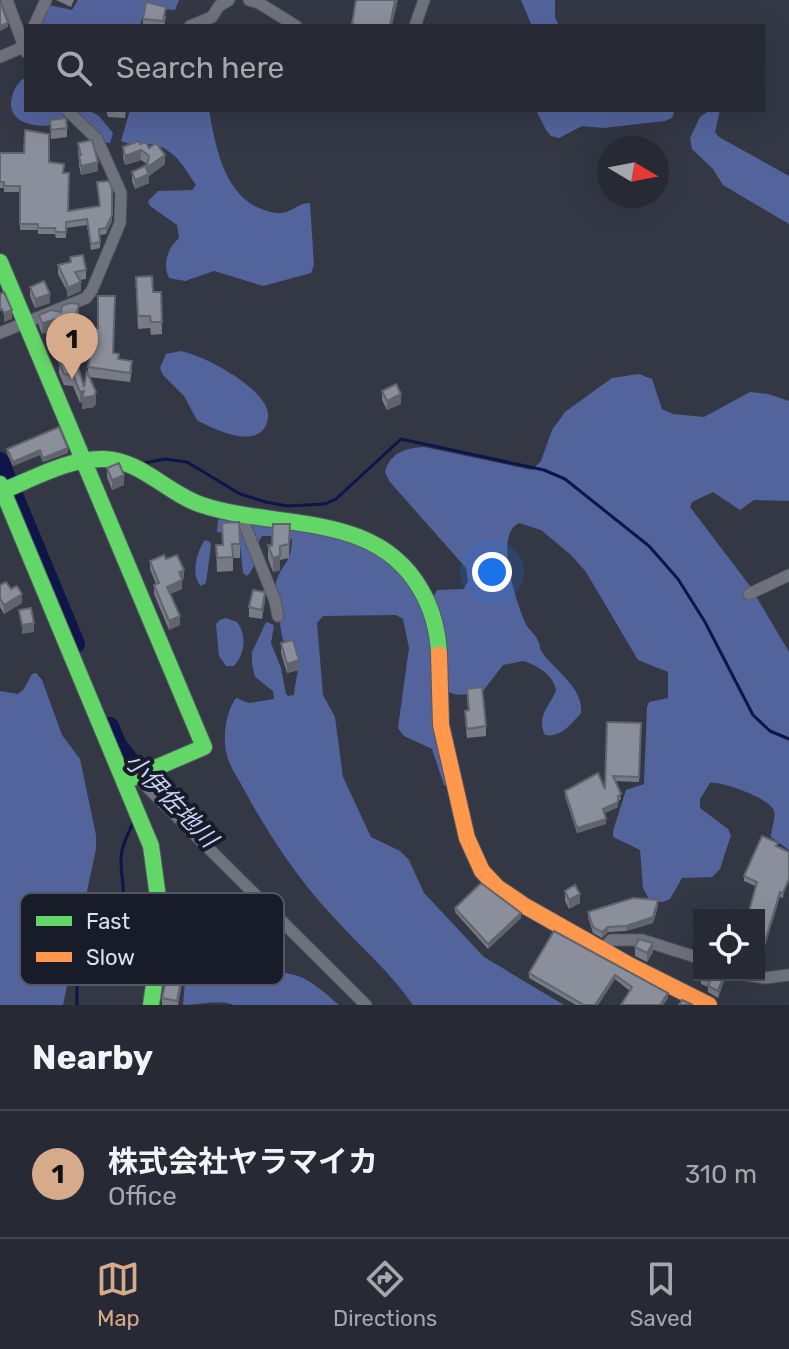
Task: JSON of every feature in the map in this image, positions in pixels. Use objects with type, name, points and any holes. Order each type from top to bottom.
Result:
[{"type":"street","points":[[7,0],[24,47]]},
{"type":"street","points":[[35,24],[46,0]]},
{"type":"street","points":[[195,24],[212,17],[219,6],[229,0]]},
{"type":"street","points":[[249,0],[293,24]]},
{"type":"street","points":[[416,24],[424,0]]},
{"type":"street","points":[[0,57],[24,50]]},
{"type":"street","points":[[0,333],[81,301],[89,294],[120,223],[122,203],[116,178],[97,139],[69,112]]},
{"type":"street","points":[[116,178],[129,173]]},
{"type":"street","points":[[0,262],[204,747],[136,776]]},
{"type":"street","points":[[160,893],[136,776],[6,489],[83,458],[121,460],[186,500],[208,508],[335,530],[370,540],[400,560],[421,589],[434,623],[439,659],[439,710],[467,838],[474,858],[485,875],[499,889],[601,951],[709,1005]]},
{"type":"street","points":[[246,515],[244,523],[278,616]]},
{"type":"street","points":[[749,594],[789,575]]},
{"type":"street","points":[[136,776],[254,893]]},
{"type":"street","points":[[284,923],[366,1005]]},
{"type":"street","points":[[601,951],[611,940],[633,939],[693,956]]},
{"type":"street","points":[[765,978],[789,975]]},
{"type":"street","points":[[151,1005],[154,985]]},
{"type":"shaded area","points":[[78,0],[179,0],[175,10],[145,8],[141,24],[38,24],[49,5],[72,10]]},
{"type":"shaded area","points":[[521,0],[555,0],[558,24],[531,24]]},
{"type":"shaded area","points":[[24,79],[24,112],[63,112],[68,121],[40,126],[21,121],[11,107],[13,94]]},
{"type":"shaded area","points":[[76,112],[92,112],[99,116],[113,133],[110,143],[103,142]]},
{"type":"shaded area","points":[[129,112],[209,112],[226,174],[245,200],[276,213],[310,203],[314,265],[311,273],[263,286],[214,271],[185,281],[169,278],[166,261],[179,238],[177,225],[150,206],[148,201],[158,191],[192,190],[196,185],[171,152],[156,145],[121,141]]},
{"type":"shaded area","points":[[537,112],[674,112],[672,118],[665,121],[603,128],[582,126],[559,138],[551,136]]},
{"type":"shaded area","points":[[707,112],[720,112],[715,132],[719,137],[789,176],[789,224],[723,185],[713,169],[692,149],[690,138],[700,117]]},
{"type":"shaded area","points":[[181,351],[217,365],[243,381],[267,409],[265,427],[252,436],[232,435],[197,420],[184,396],[160,368],[166,354]]},
{"type":"shaded area","points":[[639,374],[652,379],[662,409],[673,414],[704,417],[750,392],[789,401],[789,501],[754,500],[740,510],[713,492],[692,502],[690,507],[750,586],[789,652],[789,850],[771,837],[774,811],[771,806],[745,792],[710,783],[700,799],[700,808],[728,829],[731,835],[720,869],[712,877],[682,878],[670,899],[663,902],[650,901],[643,888],[640,850],[613,837],[613,831],[626,790],[644,784],[647,707],[649,702],[668,698],[668,672],[638,660],[586,572],[571,555],[541,530],[519,523],[511,530],[507,555],[518,603],[542,652],[578,695],[581,713],[561,732],[545,735],[542,722],[544,712],[556,691],[555,686],[544,672],[523,661],[503,665],[483,691],[459,695],[446,690],[434,596],[437,590],[464,589],[468,581],[466,568],[390,482],[385,472],[399,453],[424,447],[532,470],[541,461],[552,430],[565,412],[612,378]]},
{"type":"shaded area","points":[[222,518],[351,540],[375,551],[394,565],[408,581],[418,599],[430,640],[447,786],[444,785],[432,749],[404,736],[398,728],[409,648],[403,619],[396,615],[323,616],[317,623],[323,695],[335,717],[343,777],[371,837],[400,851],[409,860],[424,893],[484,957],[564,1005],[413,1005],[383,968],[327,910],[291,865],[232,768],[225,738],[226,723],[236,698],[249,703],[274,699],[273,691],[255,677],[252,664],[252,652],[266,622],[274,625],[271,643],[281,668],[286,694],[294,695],[298,659],[283,640],[276,586],[290,554],[292,540],[288,536],[262,536],[253,568],[247,576],[243,573],[239,535],[217,532],[218,520]]},
{"type":"shaded area","points":[[205,540],[211,546],[206,583],[201,586],[196,576],[196,563]]},
{"type":"shaded area","points":[[226,618],[237,622],[243,638],[241,656],[234,666],[226,666],[219,656],[216,624]]},
{"type":"shaded area","points":[[36,673],[42,680],[62,735],[80,759],[96,835],[96,849],[87,893],[20,893],[20,985],[67,985],[63,1005],[0,1005],[0,691],[18,694]]},
{"type":"shaded area","points":[[284,973],[309,982],[339,1005],[234,1005],[215,1002],[183,1005],[185,985],[284,985]]},
{"type":"building","points":[[356,0],[395,0],[390,24],[352,24]]},
{"type":"building","points":[[0,1],[8,23],[0,26]]},
{"type":"building","points":[[146,2],[166,7],[163,21],[143,19]]},
{"type":"building","points":[[66,118],[67,128],[51,130],[50,120]]},
{"type":"building","points":[[25,130],[49,134],[49,162],[64,164],[63,173],[69,173],[68,211],[100,206],[97,182],[109,181],[112,215],[106,228],[99,229],[100,242],[91,244],[87,219],[66,222],[66,232],[56,232],[55,228],[38,228],[38,224],[20,224],[20,186],[4,186],[4,182],[0,182],[0,153],[24,153]]},
{"type":"building","points":[[92,140],[98,162],[81,166],[78,143]]},
{"type":"building","points":[[139,141],[140,144],[146,142],[149,148],[156,143],[165,155],[146,168],[149,174],[135,180],[132,172],[147,165],[149,156],[141,150],[125,156],[123,147]]},
{"type":"building","points":[[83,255],[86,270],[75,272],[81,282],[67,288],[58,265],[71,262],[70,257]]},
{"type":"building","points":[[152,276],[153,292],[161,292],[162,322],[151,322],[150,316],[138,316],[136,277]]},
{"type":"building","points":[[44,281],[50,294],[35,299],[30,287]]},
{"type":"building","points":[[4,292],[12,310],[4,313],[0,310],[0,294]]},
{"type":"building","points":[[98,296],[115,296],[113,353],[119,354],[118,359],[132,361],[130,373],[88,367],[91,348],[94,348],[94,328],[98,328]]},
{"type":"building","points":[[79,304],[72,332],[75,345],[72,345],[84,387],[87,372],[96,392],[94,396],[82,398],[84,391],[80,392],[73,375],[64,374],[59,362],[64,361],[58,319],[42,323],[39,315],[51,310],[61,312],[62,306]]},
{"type":"building","points":[[396,384],[401,394],[387,401],[382,391]]},
{"type":"building","points":[[59,427],[68,448],[43,458],[40,450],[13,462],[7,449]]},
{"type":"building","points":[[119,463],[124,475],[112,480],[107,468]]},
{"type":"building","points":[[239,522],[240,544],[232,544],[233,557],[217,558],[216,545],[223,545],[222,523]]},
{"type":"building","points":[[273,524],[290,524],[289,544],[280,546],[280,556],[273,558],[268,545],[272,546]]},
{"type":"building","points":[[164,555],[166,559],[177,555],[184,570],[179,572],[182,580],[167,587],[180,616],[169,621],[154,585],[159,583],[150,561]]},
{"type":"building","points":[[6,582],[11,589],[17,586],[22,594],[4,605],[0,598],[0,585]]},
{"type":"building","points":[[253,590],[265,592],[262,610],[249,607]]},
{"type":"building","points":[[31,608],[34,623],[22,625],[19,610]]},
{"type":"building","points":[[293,640],[299,660],[287,664],[281,643]]},
{"type":"building","points":[[482,687],[486,726],[467,729],[467,689]]},
{"type":"building","points":[[607,722],[641,723],[639,777],[613,776],[621,794],[618,802],[603,809],[606,819],[577,828],[565,791],[598,773],[605,789]]},
{"type":"building","points":[[762,836],[789,852],[789,879],[783,893],[780,892],[765,941],[765,909],[750,909],[757,882],[744,876]]},
{"type":"building","points":[[481,883],[521,913],[488,944],[455,908]]},
{"type":"building","points":[[575,885],[580,894],[569,900],[565,891]]},
{"type":"building","points":[[633,898],[658,900],[653,917],[626,926],[608,927],[602,932],[593,927],[588,912]]},
{"type":"building","points":[[554,931],[668,993],[660,1005],[621,1005],[632,987],[615,975],[595,1005],[584,1005],[529,973]]},
{"type":"building","points":[[639,939],[653,943],[647,953],[635,947]]},
{"type":"building","points":[[708,981],[722,981],[718,991],[708,986]]},
{"type":"building","points":[[165,985],[180,985],[177,1001],[162,998]]},
{"type":"waterway","points":[[144,463],[165,459],[187,462],[240,494],[287,506],[325,504],[336,499],[401,439],[544,470],[565,479],[649,546],[678,579],[705,622],[753,715],[770,731],[789,739]]},
{"type":"waterway","name":"小伊佐地川","points":[[0,461],[76,644]]},
{"type":"waterway","name":"小伊佐地川","points":[[110,726],[118,745],[136,768]]},
{"type":"waterway","points":[[123,893],[121,855],[134,819]]},
{"type":"waterway","points":[[77,985],[77,1005]]},
{"type":"traffic: fast","points":[[0,262],[204,747],[125,781]]},
{"type":"traffic: fast","points":[[0,492],[64,466],[104,459],[130,465],[202,505],[352,535],[378,546],[402,564],[428,605],[434,620],[439,654]]},
{"type":"traffic: fast","points":[[0,484],[151,846],[157,893]]},
{"type":"traffic: fast","points":[[151,1005],[154,985]]},
{"type":"traffic: slow","points":[[439,654],[441,725],[467,838],[482,871],[497,887],[525,906],[631,966],[709,1005]]},
{"type":"place","name":"株式会社ヤラマイカ","points":[[72,379]]}]
